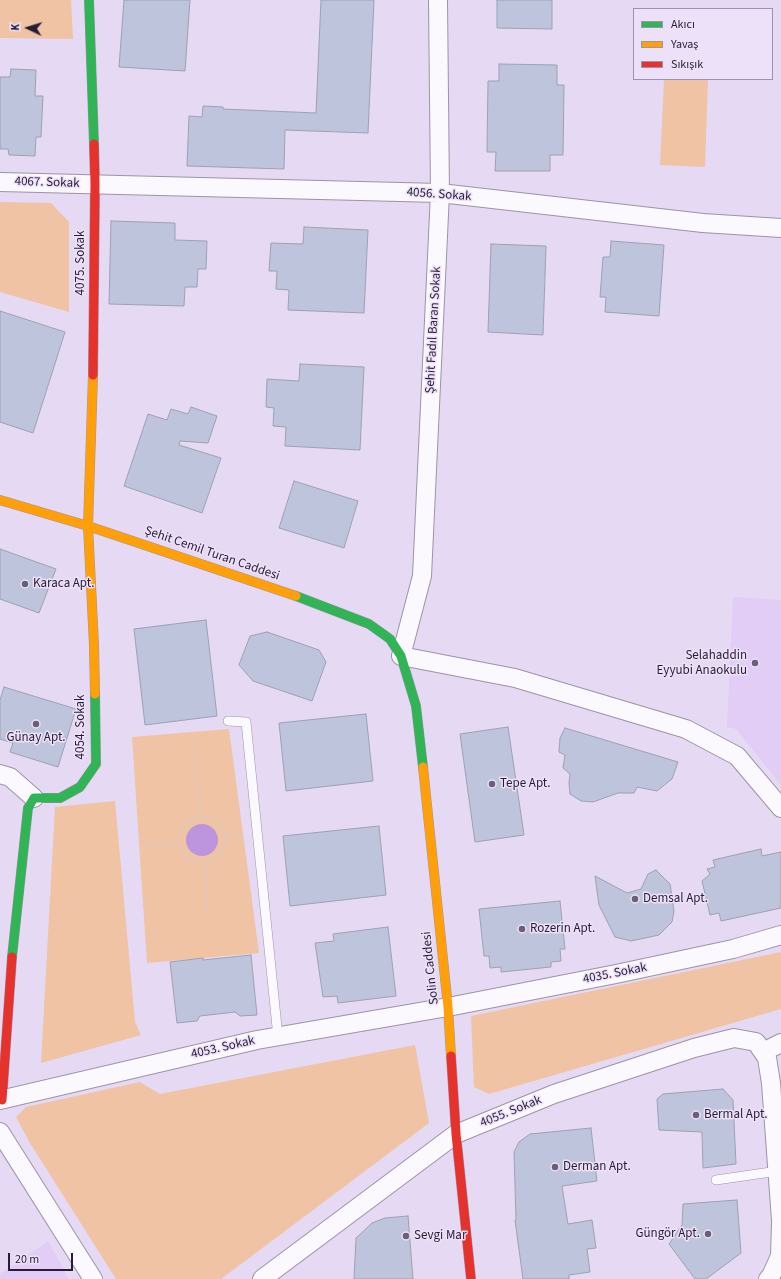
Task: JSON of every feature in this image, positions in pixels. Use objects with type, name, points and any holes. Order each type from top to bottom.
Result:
[{"type":"street","name":"4075. Sokak","points":[[88,526],[93,402],[94,184],[89,0]]},
{"type":"street","name":"Şehit Fadıl Baran Sokak","points":[[401,656],[422,576],[440,193],[438,0]]},
{"type":"street","name":"4067. Sokak","points":[[0,182],[94,184]]},
{"type":"street","name":"4056. Sokak","points":[[94,184],[440,193],[703,223],[781,228]]},
{"type":"street","name":"Şehit Cemil Turan Caddesi","points":[[0,500],[88,526],[305,599],[369,624],[390,639],[401,656]]},
{"type":"street","name":"4054. Sokak","points":[[34,798],[60,798],[80,787],[96,764],[94,645],[88,526]]},
{"type":"street","points":[[401,656],[515,678],[686,729],[737,756],[781,808]]},
{"type":"street","name":"Solin Caddesi","points":[[401,656],[416,706],[448,1007],[456,1134],[471,1279]]},
{"type":"street","points":[[0,774],[10,777],[34,798],[28,808],[10,946],[1,1100]]},
{"type":"street","name":"4035. Sokak","points":[[448,1007],[733,949],[781,935]]},
{"type":"street","name":"4053. Sokak","points":[[1,1100],[257,1040],[448,1007]]},
{"type":"street","name":"4055. Sokak","points":[[262,1279],[456,1134],[554,1094],[694,1048],[734,1038],[756,1042],[763,1052]]},
{"type":"street","points":[[768,1279],[771,1276],[780,1256],[781,1221],[771,1083],[767,1058],[763,1052],[781,1043]]},
{"type":"street","points":[[0,1132],[93,1279]]},
{"type":"lane","points":[[228,721],[246,722],[278,1037]]},
{"type":"lane","points":[[716,1180],[778,1171]]},
{"type":"path","points":[[195,738],[199,817]]},
{"type":"path","points":[[199,817],[207,817],[219,824],[225,837],[225,846],[221,853],[216,859],[204,863],[192,861],[186,857],[181,850],[179,842],[179,835],[186,823],[199,817]]},
{"type":"path","points":[[145,845],[179,842]]},
{"type":"path","points":[[204,863],[208,914]]},
{"type":"shaded area","points":[[0,0],[71,0],[73,39],[0,38]]},
{"type":"shaded area","points":[[664,80],[708,80],[705,167],[660,165]]},
{"type":"shaded area","points":[[0,202],[51,203],[69,222],[69,312],[0,292]]},
{"type":"shaded area","name":"Selahaddin Eyyubi Anaokulu","points":[[733,597],[781,600],[781,785],[736,729],[727,727]]},
{"type":"shaded area","points":[[229,729],[259,953],[147,963],[132,737]]},
{"type":"shaded area","points":[[115,801],[135,1022],[141,1035],[41,1063],[55,807]]},
{"type":"shaded area","points":[[199,824],[205,824],[214,828],[218,840],[214,852],[205,856],[199,856],[190,852],[186,843],[186,837],[190,828]]},
{"type":"shaded area","points":[[781,952],[781,1009],[489,1094],[474,1087],[471,1016]]},
{"type":"shaded area","points":[[415,1045],[429,1123],[221,1279],[116,1279],[30,1143],[16,1117],[26,1107],[140,1082],[160,1094]]},
{"type":"shaded area","points":[[48,1241],[69,1279],[0,1279],[0,1274]]},
{"type":"building","points":[[124,0],[190,0],[185,71],[119,67]]},
{"type":"building","points":[[321,0],[374,0],[368,133],[285,130],[284,169],[187,166],[189,116],[202,117],[203,106],[223,107],[223,109],[316,113]]},
{"type":"building","points":[[497,0],[552,0],[552,29],[497,28]]},
{"type":"building","points":[[499,64],[557,65],[557,85],[564,85],[563,155],[550,155],[550,171],[495,171],[496,152],[487,152],[488,81],[499,81]]},
{"type":"building","points":[[11,69],[36,70],[35,96],[43,96],[41,137],[36,137],[35,156],[9,155],[8,149],[0,149],[0,77],[10,77]]},
{"type":"building","points":[[111,221],[175,223],[175,240],[207,241],[206,269],[198,269],[197,287],[185,287],[184,306],[109,304]]},
{"type":"building","points":[[304,227],[368,230],[364,313],[288,310],[289,290],[276,289],[277,271],[269,271],[271,243],[303,244]]},
{"type":"building","points":[[611,241],[664,245],[659,316],[605,312],[606,297],[600,297],[603,257],[610,257]]},
{"type":"building","points":[[491,244],[546,246],[543,335],[488,332]]},
{"type":"building","points":[[0,311],[65,332],[33,433],[0,422]]},
{"type":"building","points":[[300,364],[364,367],[360,450],[285,446],[286,427],[273,426],[274,408],[266,407],[267,379],[299,381]]},
{"type":"building","points":[[191,407],[217,416],[208,443],[180,441],[179,445],[221,458],[202,513],[124,486],[148,414],[167,420],[171,409],[188,414]]},
{"type":"building","points":[[294,481],[358,501],[344,548],[279,528]]},
{"type":"building","name":"Karaca Apt.","points":[[0,549],[56,569],[39,613],[0,599]]},
{"type":"building","points":[[206,620],[217,716],[145,725],[134,629]]},
{"type":"building","points":[[267,632],[319,650],[326,662],[312,701],[253,681],[239,665],[250,636]]},
{"type":"building","name":"Günay Apt.","points":[[4,687],[76,709],[58,767],[10,752],[13,743],[0,739],[0,700]]},
{"type":"building","points":[[366,714],[373,781],[286,791],[279,723]]},
{"type":"building","name":"Tepe Apt.","points":[[508,727],[524,835],[475,842],[460,734]]},
{"type":"building","points":[[565,728],[678,762],[672,779],[657,791],[637,787],[634,793],[618,793],[593,802],[581,801],[570,794],[570,774],[563,768],[565,755],[559,752],[560,738]]},
{"type":"building","points":[[379,826],[386,895],[290,906],[283,836]]},
{"type":"building","points":[[761,849],[762,856],[781,852],[781,908],[721,921],[719,913],[710,915],[702,881],[710,874],[707,869],[715,867],[713,860]]},
{"type":"building","name":"Demsal Apt.","points":[[656,870],[670,884],[674,911],[672,922],[659,935],[631,941],[615,937],[599,905],[595,876],[627,893],[641,889],[648,874]]},
{"type":"building","name":"Rozerin Apt.","points":[[560,901],[565,949],[560,949],[561,961],[551,962],[551,967],[501,972],[501,967],[490,968],[489,956],[484,956],[479,909]]},
{"type":"building","points":[[388,927],[396,996],[338,1003],[337,996],[323,997],[315,943],[334,941],[333,934]]},
{"type":"building","points":[[251,955],[257,1015],[240,1016],[235,1012],[200,1016],[197,1021],[177,1023],[170,962]]},
{"type":"building","name":"Bermal Apt.","points":[[723,1089],[733,1100],[736,1164],[703,1168],[702,1132],[659,1130],[657,1099],[663,1094]]},
{"type":"building","points":[[591,1128],[597,1181],[562,1186],[568,1224],[592,1220],[596,1248],[587,1249],[590,1272],[569,1275],[569,1279],[523,1279],[515,1220],[514,1152],[519,1142],[530,1134]]},
{"type":"building","name":"Güngör Apt.","points":[[737,1200],[741,1253],[706,1279],[695,1279],[669,1244],[682,1225],[683,1204]]},
{"type":"building","points":[[408,1216],[413,1279],[354,1279],[356,1238],[372,1223],[385,1218]]},
{"type":"traffic: fast","points":[[89,0],[94,144]]},
{"type":"traffic: fast","points":[[296,596],[369,624],[390,639],[401,656],[416,706],[423,767]]},
{"type":"traffic: fast","points":[[12,957],[28,808],[34,798],[60,798],[80,787],[96,764],[95,694]]},
{"type":"traffic: slow","points":[[93,375],[88,526],[95,694]]},
{"type":"traffic: slow","points":[[0,500],[88,526],[296,596]]},
{"type":"traffic: slow","points":[[423,767],[448,1007],[451,1056]]},
{"type":"traffic: jam","points":[[93,375],[94,144]]},
{"type":"traffic: jam","points":[[2,1100],[12,957]]},
{"type":"traffic: jam","points":[[451,1056],[456,1134],[471,1279]]},
{"type":"place","name":"Karaca Apt.","points":[[25,584]]},
{"type":"place","name":"Selahaddin Eyyubi Anaokulu","points":[[755,663]]},
{"type":"place","name":"Günay Apt.","points":[[36,724]]},
{"type":"place","name":"Tepe Apt.","points":[[492,784]]},
{"type":"place","name":"Demsal Apt.","points":[[635,899]]},
{"type":"place","name":"Rozerin Apt.","points":[[522,929]]},
{"type":"place","name":"Bermal Apt.","points":[[696,1115]]},
{"type":"place","name":"Derman Apt.","points":[[555,1167]]},
{"type":"place","name":"Güngör Apt.","points":[[708,1234]]},
{"type":"place","name":"Sevgi Mar","points":[[406,1236]]}]
